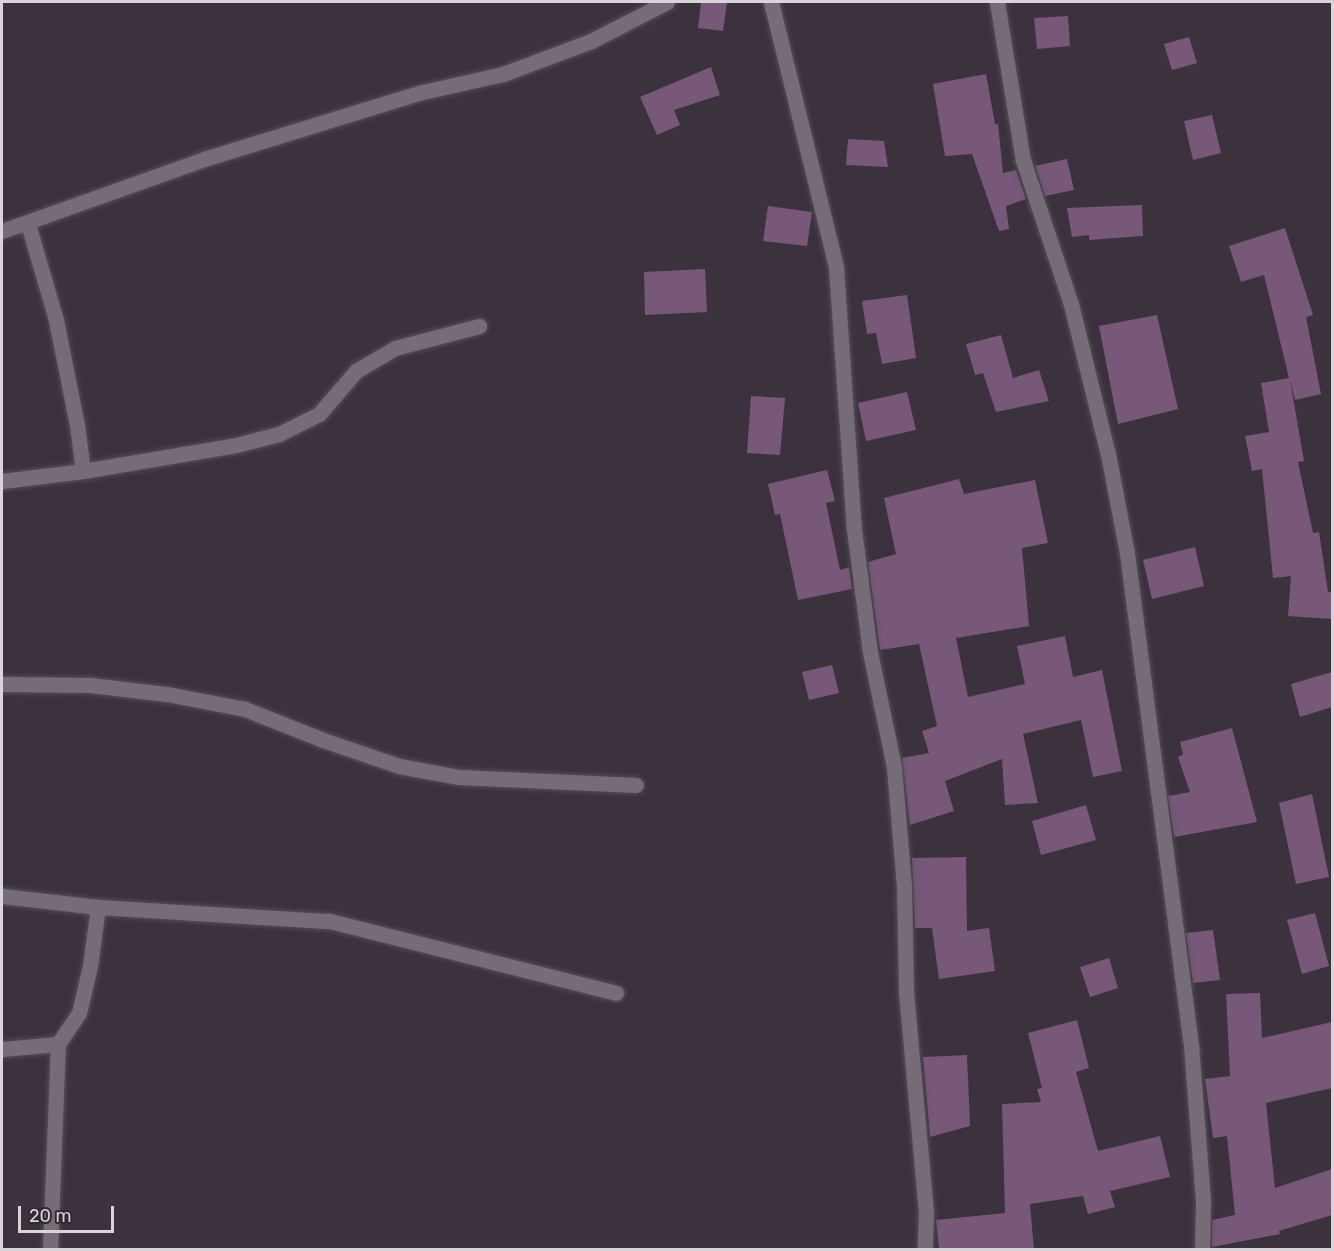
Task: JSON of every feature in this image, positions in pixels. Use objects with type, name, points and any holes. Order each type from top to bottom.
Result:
[{"type":"street","points":[[2,231],[28,224],[204,159],[418,93],[503,74],[591,41],[667,2]]},
{"type":"street","points":[[771,2],[836,267],[854,529],[870,652],[894,767],[904,885],[906,992],[926,1213],[925,1250]]},
{"type":"street","points":[[997,2],[1023,160],[1071,304],[1109,459],[1127,553],[1191,1045],[1203,1200],[1202,1250]]},
{"type":"street","points":[[28,224],[56,320],[77,425],[83,471]]},
{"type":"street","points":[[2,481],[83,471],[236,445],[279,434],[319,414],[356,371],[395,348],[479,326]]},
{"type":"street","points":[[2,684],[90,685],[167,694],[245,709],[323,740],[399,766],[459,777],[636,785]]},
{"type":"street","points":[[2,896],[98,907],[330,921],[616,993]]},
{"type":"street","points":[[51,1250],[58,1044],[79,1012],[90,966],[98,907]]},
{"type":"street","points":[[2,1049],[58,1044]]},
{"type":"building","points":[[701,2],[727,2],[723,31],[698,28]]},
{"type":"building","points":[[1068,16],[1070,46],[1037,49],[1034,18]]},
{"type":"building","points":[[1189,37],[1197,63],[1172,70],[1164,44]]},
{"type":"building","points":[[711,67],[720,95],[674,110],[680,125],[657,135],[640,97]]},
{"type":"building","points":[[986,74],[995,124],[998,124],[1003,173],[1016,170],[1026,199],[1006,206],[1009,229],[999,231],[972,154],[945,156],[933,84]]},
{"type":"building","points":[[1212,115],[1221,153],[1193,160],[1184,121]]},
{"type":"building","points":[[848,139],[884,141],[888,167],[846,165]]},
{"type":"building","points":[[1067,159],[1074,190],[1045,196],[1035,166]]},
{"type":"building","points":[[1142,205],[1143,236],[1089,240],[1089,235],[1072,237],[1067,208]]},
{"type":"building","points":[[768,206],[812,212],[807,246],[763,241]]},
{"type":"building","points":[[1285,228],[1313,315],[1306,317],[1321,394],[1295,400],[1290,380],[1304,461],[1298,462],[1313,533],[1319,532],[1328,592],[1332,592],[1332,619],[1288,616],[1291,576],[1273,578],[1262,469],[1252,471],[1245,436],[1269,432],[1261,383],[1289,378],[1264,275],[1241,282],[1229,246]]},
{"type":"building","points":[[705,269],[707,312],[645,315],[644,272]]},
{"type":"building","points":[[907,295],[916,358],[882,364],[876,333],[867,334],[862,301]]},
{"type":"building","points":[[1157,315],[1178,409],[1118,424],[1099,326]]},
{"type":"building","points":[[1001,335],[1013,378],[1039,370],[1049,401],[996,412],[983,373],[975,375],[966,344]]},
{"type":"building","points":[[907,392],[916,430],[866,441],[858,403]]},
{"type":"building","points":[[751,396],[785,398],[780,455],[747,453]]},
{"type":"building","points":[[827,470],[835,501],[826,503],[840,570],[849,567],[852,589],[798,600],[780,514],[775,515],[768,484]]},
{"type":"building","points":[[959,479],[964,494],[1035,480],[1048,543],[1022,548],[1029,626],[956,638],[968,697],[1025,684],[1017,646],[1065,636],[1073,677],[1102,670],[1122,771],[1093,777],[1081,720],[1023,734],[1038,803],[1005,805],[1002,759],[945,781],[954,811],[910,825],[902,758],[929,753],[922,731],[937,726],[919,644],[880,650],[868,562],[896,554],[884,498]]},
{"type":"building","points":[[1195,547],[1204,586],[1152,599],[1143,560]]},
{"type":"building","points":[[832,665],[839,693],[809,700],[802,672]]},
{"type":"building","points":[[1332,672],[1332,707],[1300,717],[1291,684]]},
{"type":"building","points":[[1232,728],[1257,822],[1174,837],[1168,796],[1190,792],[1178,757],[1183,754],[1180,742]]},
{"type":"building","points":[[1312,794],[1329,877],[1296,884],[1279,803]]},
{"type":"building","points":[[1086,805],[1096,840],[1041,855],[1032,821]]},
{"type":"building","points":[[966,857],[967,931],[989,928],[995,971],[939,979],[932,928],[915,928],[912,858]]},
{"type":"building","points":[[1315,913],[1329,966],[1302,974],[1287,920]]},
{"type":"building","points":[[1213,930],[1220,980],[1193,983],[1186,933]]},
{"type":"building","points":[[1109,958],[1118,988],[1090,997],[1080,967]]},
{"type":"building","points":[[1260,993],[1262,1038],[1332,1022],[1332,1088],[1266,1103],[1275,1188],[1332,1169],[1332,1215],[1279,1231],[1280,1234],[1212,1247],[1212,1220],[1235,1215],[1227,1136],[1213,1138],[1205,1079],[1230,1076],[1226,994]]},
{"type":"building","points":[[1077,1020],[1089,1068],[1076,1072],[1098,1151],[1160,1136],[1170,1177],[1110,1191],[1115,1207],[1088,1214],[1083,1196],[1030,1204],[1034,1250],[939,1250],[936,1220],[1005,1213],[1002,1104],[1041,1102],[1037,1089],[1042,1088],[1028,1033]]},
{"type":"building","points":[[967,1055],[970,1126],[930,1137],[923,1057]]}]
